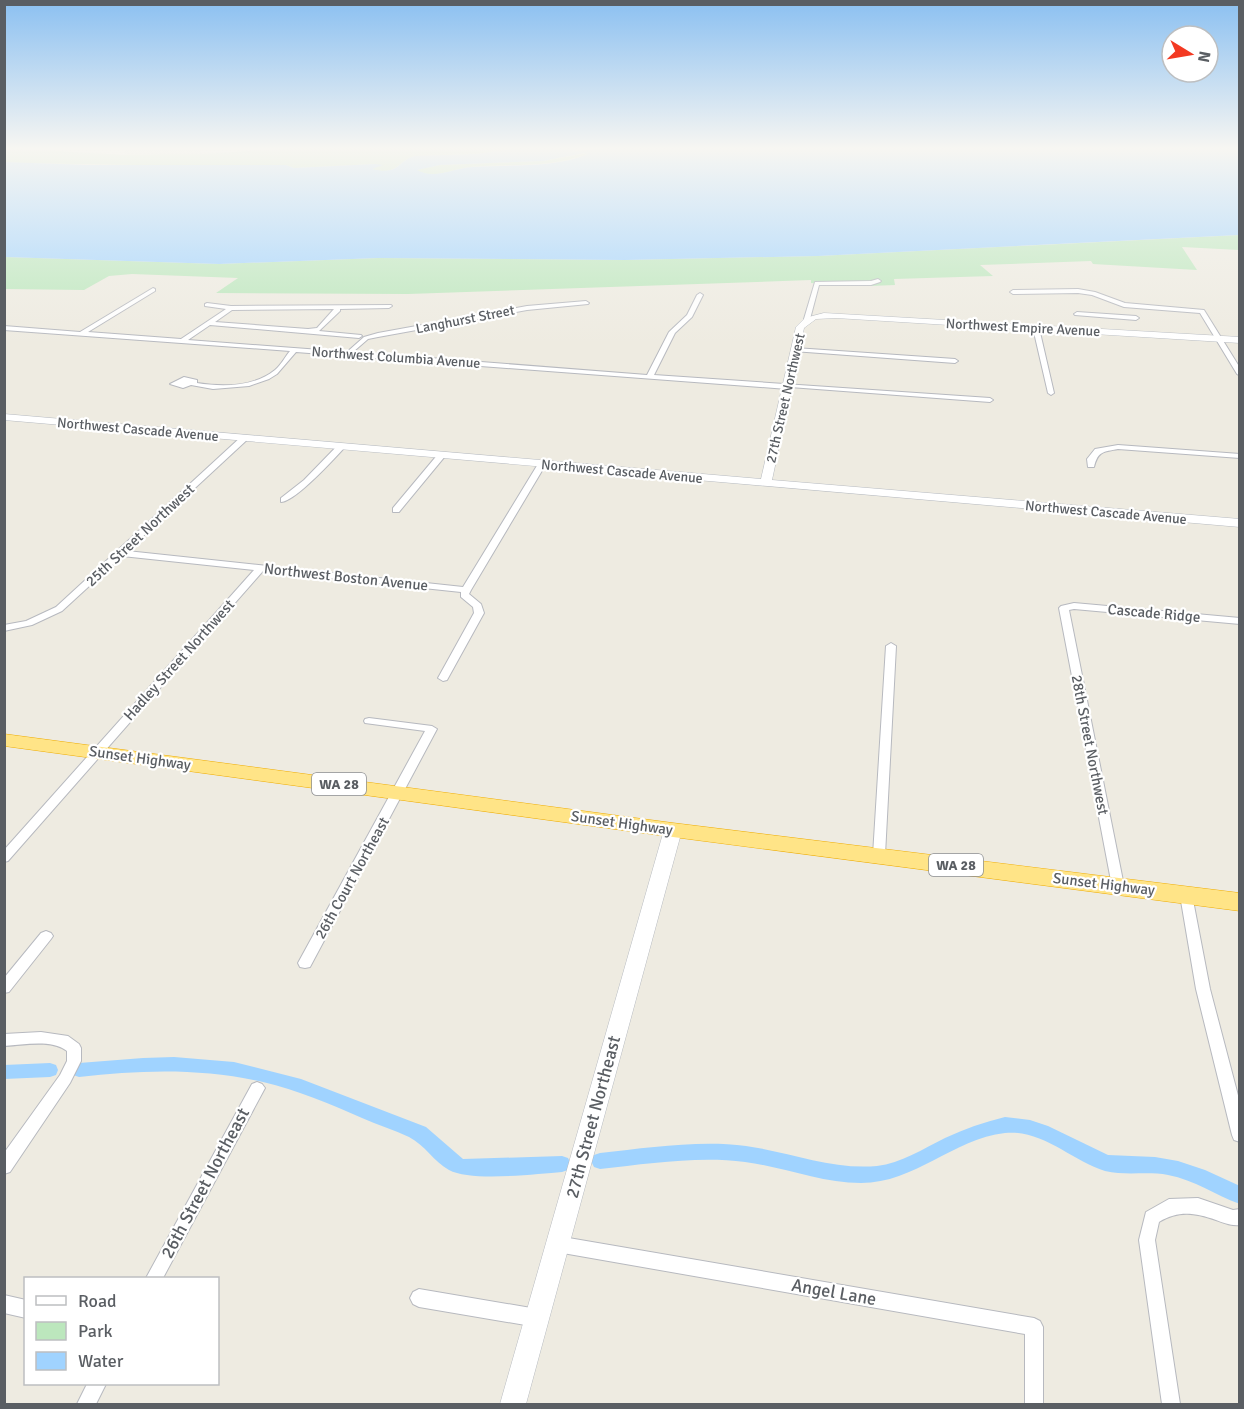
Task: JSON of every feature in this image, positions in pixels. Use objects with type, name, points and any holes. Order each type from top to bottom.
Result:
[{"type":"highway","name":"Sunset Highway","points":[[4,740],[673,830],[1239,902]]},
{"type":"street","name":"27th Street Northwest","points":[[766,483],[800,327],[807,319],[816,285],[878,281]]},
{"type":"street","points":[[81,334],[153,290]]},
{"type":"street","points":[[1013,292],[1078,291],[1093,293],[1117,304],[1202,311],[1239,374]]},
{"type":"street","points":[[650,375],[672,332],[690,316],[700,295]]},
{"type":"street","name":"Langhurst Street","points":[[349,353],[366,338],[378,334],[527,308],[586,303]]},
{"type":"street","points":[[1108,316],[1106,308],[1117,304]]},
{"type":"street","points":[[207,305],[231,308],[389,306]]},
{"type":"street","points":[[208,323],[264,338],[308,332],[319,328],[338,310],[336,307]]},
{"type":"street","points":[[183,341],[231,308]]},
{"type":"street","points":[[1077,314],[1136,318]]},
{"type":"street","name":"Northwest Empire Avenue","points":[[807,319],[842,316],[1239,340]]},
{"type":"street","name":"Northwest Columbia Avenue","points":[[4,328],[183,341],[264,338],[296,349],[990,400]]},
{"type":"street","points":[[1036,328],[1051,393]]},
{"type":"street","points":[[308,332],[359,336]]},
{"type":"street","points":[[193,384],[222,387],[263,379],[281,368],[286,357],[296,349]]},
{"type":"street","points":[[795,350],[955,361]]},
{"type":"street","name":"Northwest Cascade Avenue","points":[[4,417],[1239,523]]},
{"type":"street","name":"25th Street Northwest","points":[[4,628],[29,623],[59,609],[245,438]]},
{"type":"street","points":[[284,500],[308,482],[342,446]]},
{"type":"street","points":[[1092,465],[1094,454],[1107,448],[1239,456]]},
{"type":"street","points":[[396,510],[442,455]]},
{"type":"street","points":[[442,678],[479,614],[478,606],[464,595],[466,590],[542,464]]},
{"type":"street","name":"Northwest Boston Avenue","points":[[120,553],[466,590]]},
{"type":"street","name":"Hadley Street Northwest","points":[[4,858],[261,567]]},
{"type":"street","name":"Cascade Ridge","points":[[1068,606],[1239,621]]},
{"type":"street","name":"28th Street Northwest","points":[[1068,606],[1064,610],[1119,886]]},
{"type":"street","points":[[879,855],[891,646]]},
{"type":"street","name":"26th Court Northeast","points":[[305,963],[432,729],[369,721]]},
{"type":"street","name":"27th Street Northeast","points":[[513,1404],[673,830]]},
{"type":"street","points":[[1186,895],[1203,989],[1239,1135]]},
{"type":"street","points":[[4,988],[46,936]]},
{"type":"street","points":[[4,1040],[41,1038],[63,1040],[74,1048],[74,1061],[65,1079],[4,1167]]},
{"type":"street","name":"26th Street Northeast","points":[[155,1277],[256,1088]]},
{"type":"street","points":[[1172,1404],[1147,1240],[1152,1217],[1169,1207],[1198,1206],[1233,1218],[1239,1217]]},
{"type":"street","name":"Angel Lane","points":[[557,1244],[1034,1327],[1034,1404]]},
{"type":"street","points":[[419,1298],[537,1318]]},
{"type":"street","points":[[4,1304],[24,1309]]},
{"type":"street","points":[[86,1404],[96,1385]]},
{"type":"green space","points":[[1240,235],[1239,250],[1182,247],[1197,270],[1093,264],[1091,261],[980,265],[993,276],[894,279],[895,285],[811,283],[811,280],[408,294],[216,293],[238,278],[132,274],[109,276],[84,290],[5,289],[5,257],[219,264],[378,258],[625,260],[818,256]]},
{"type":"water","points":[[5,214],[1239,214],[1239,235],[818,256],[625,260],[378,258],[219,264],[5,257]]},
{"type":"waterway","points":[[79,1070],[143,1064],[234,1069],[295,1084],[416,1131],[456,1165],[462,1167],[562,1164]]},
{"type":"waterway","points":[[4,1072],[50,1070]]},
{"type":"waterway","points":[[600,1161],[672,1154],[727,1152],[760,1156],[831,1172],[880,1174],[916,1162],[986,1129],[1017,1125],[1042,1131],[1101,1161],[1121,1165],[1155,1165],[1178,1169],[1209,1180],[1240,1196]]}]
